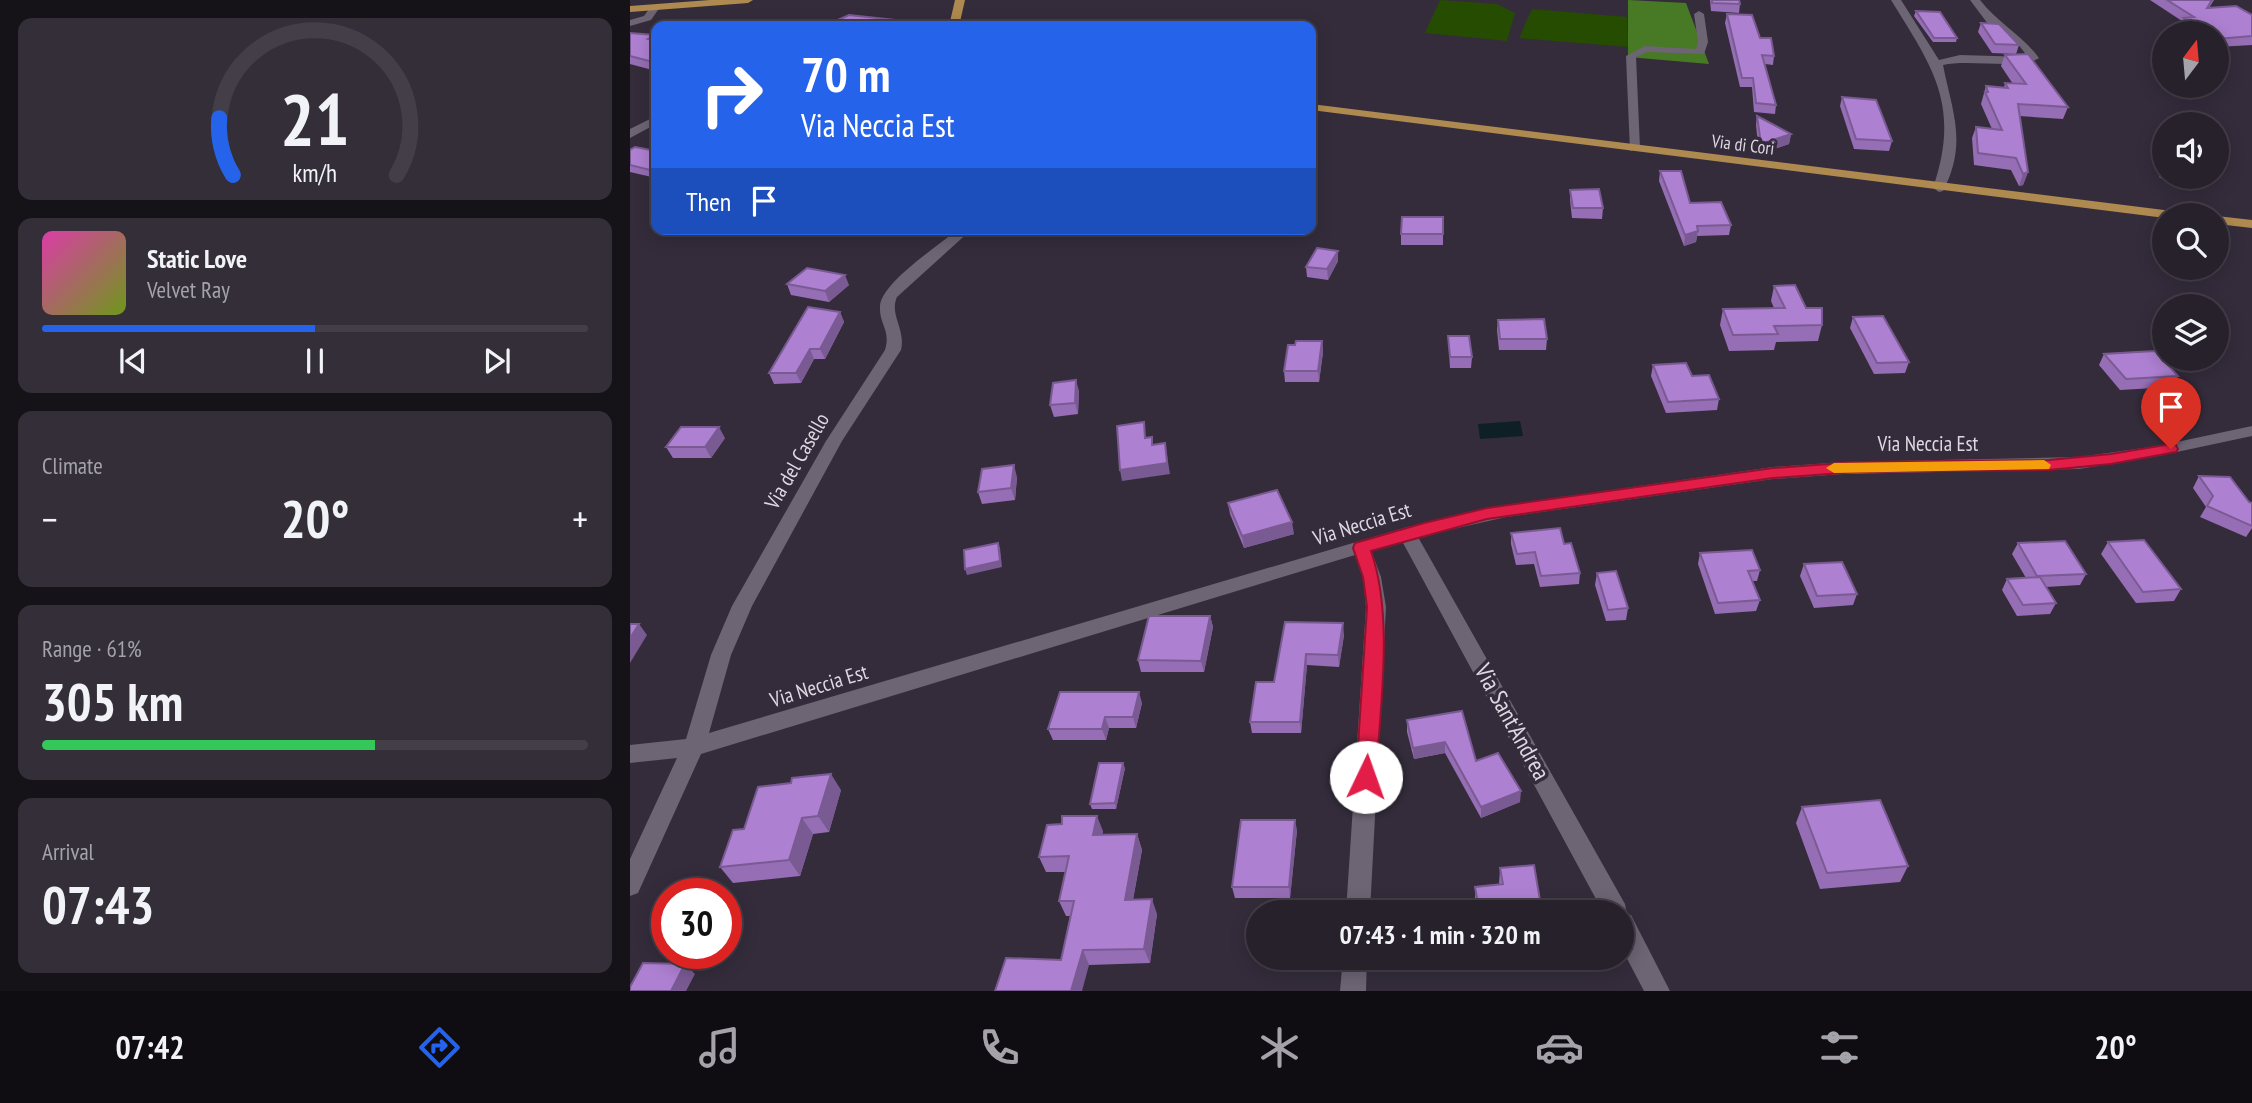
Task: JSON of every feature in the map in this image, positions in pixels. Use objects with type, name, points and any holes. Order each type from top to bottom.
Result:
[{"type":"main road","points":[[630,9],[748,0]]},
{"type":"main road","points":[[955,21],[960,0]]},
{"type":"main road","name":"Via di Cori","points":[[1316,108],[2152,213]]},
{"type":"main road","points":[[2229,221],[2252,224]]},
{"type":"street","points":[[1896,0],[1937,66],[1949,101],[1953,128],[1951,153],[1939,188]]},
{"type":"street","points":[[1937,66],[1943,61],[1954,59],[2033,59],[2025,44],[1996,25],[1975,0]]},
{"type":"street","points":[[630,23],[648,18],[655,7]]},
{"type":"street","points":[[1634,148],[1631,55],[1645,49],[1700,51],[1703,42],[1699,14]]},
{"type":"street","points":[[630,134],[651,122]]},
{"type":"street","name":"Via del Casello","points":[[694,747],[721,655],[742,606],[834,441],[893,350],[897,335],[888,311],[891,294],[959,235]]},
{"type":"street","name":"Via Neccia Est","points":[[630,754],[694,747],[1407,533],[1506,510],[1773,473],[1856,467],[2080,463],[2158,451],[2252,431]]},
{"type":"street","name":"Via Sant'Andrea","points":[[1407,533],[1609,900]]},
{"type":"street","points":[[1359,900],[1376,616],[1372,577],[1361,548]]},
{"type":"street","points":[[630,885],[694,747]]},
{"type":"street","points":[[1634,946],[1657,991]]},
{"type":"street","points":[[1353,991],[1354,970]]},
{"type":"green space","points":[[1440,0],[1497,4],[1515,13],[1507,41],[1425,33]]},
{"type":"green space","points":[[1628,0],[1686,3],[1709,64],[1628,57]]},
{"type":"green space","points":[[1532,9],[1627,17],[1628,47],[1519,38]]},
{"type":"water","points":[[1520,421],[1523,436],[1480,439],[1478,424]]},
{"type":"building","points":[[1712,0],[1739,0],[1740,4],[1712,3]]},
{"type":"building","points":[[2167,0],[2212,0],[2207,8],[2236,6],[2252,15],[2252,36],[2230,38],[2230,21],[2188,21],[2184,18],[2194,17]]},
{"type":"building","points":[[1916,11],[1940,12],[1957,38],[1934,38]]},
{"type":"building","points":[[1727,14],[1752,15],[1760,38],[1771,38],[1774,56],[1762,55],[1776,105],[1756,103],[1753,78],[1742,78]]},
{"type":"building","points":[[849,15],[895,20],[893,21],[835,21]]},
{"type":"building","points":[[1981,23],[1999,24],[2019,45],[1995,44]]},
{"type":"building","points":[[630,33],[651,35],[648,39],[651,40],[651,61],[630,56]]},
{"type":"building","points":[[2028,54],[2068,107],[2018,104],[2028,172],[2023,174],[2016,158],[1978,153],[1976,127],[2002,130],[1985,92],[1988,92],[1986,86],[2008,88],[2005,83],[2026,84],[2005,55]]},
{"type":"building","points":[[1842,97],[1876,100],[1892,141],[1856,139]]},
{"type":"building","points":[[1757,116],[1791,134],[1761,144]]},
{"type":"building","points":[[635,147],[651,150],[651,170],[630,165],[630,150]]},
{"type":"building","points":[[1660,171],[1681,171],[1690,203],[1721,202],[1731,225],[1697,226],[1698,231],[1685,235]]},
{"type":"building","points":[[1599,189],[1603,208],[1573,208],[1570,190]]},
{"type":"building","points":[[1402,217],[1443,217],[1443,234],[1401,234]]},
{"type":"building","points":[[1317,248],[1338,251],[1327,269],[1306,267]]},
{"type":"building","points":[[807,268],[845,275],[825,291],[787,284]]},
{"type":"building","points":[[1795,285],[1806,308],[1822,308],[1822,325],[1774,326],[1778,334],[1733,335],[1723,309],[1785,308],[1774,286]]},
{"type":"building","points":[[808,307],[840,312],[820,349],[810,349],[796,373],[769,373]]},
{"type":"building","points":[[1883,316],[1909,362],[1877,363],[1853,317]]},
{"type":"building","points":[[1544,319],[1547,339],[1500,339],[1498,320]]},
{"type":"building","points":[[1448,336],[1469,336],[1472,357],[1450,357]]},
{"type":"building","points":[[1296,341],[1322,341],[1318,371],[1284,371],[1288,345],[1295,345]]},
{"type":"building","points":[[2152,351],[2152,371],[2173,371],[2178,376],[2126,379],[2104,354]]},
{"type":"building","points":[[1686,363],[1692,376],[1709,375],[1719,399],[1668,402],[1653,365]]},
{"type":"building","points":[[1076,380],[1075,403],[1050,405],[1053,383]]},
{"type":"building","points":[[1144,422],[1145,438],[1152,437],[1152,445],[1165,443],[1167,463],[1120,470],[1117,426]]},
{"type":"building","points":[[681,427],[719,427],[705,447],[666,447]]},
{"type":"building","points":[[1014,465],[1011,488],[978,492],[982,469]]},
{"type":"building","points":[[2199,476],[2230,477],[2252,503],[2252,526],[2207,506],[2213,496]]},
{"type":"building","points":[[1277,490],[1292,522],[1242,536],[1228,503]]},
{"type":"building","points":[[1560,528],[1564,544],[1571,543],[1580,573],[1541,576],[1535,552],[1517,554],[1511,533]]},
{"type":"building","points":[[2144,540],[2181,589],[2143,592],[2108,542]]},
{"type":"building","points":[[2065,541],[2086,574],[2037,576],[2018,543]]},
{"type":"building","points":[[998,543],[1000,561],[965,569],[964,550]]},
{"type":"building","points":[[1752,550],[1760,570],[1748,571],[1760,600],[1718,603],[1700,553]]},
{"type":"building","points":[[1842,562],[1857,594],[1817,596],[1804,564]]},
{"type":"building","points":[[1616,571],[1628,608],[1608,610],[1597,573]]},
{"type":"building","points":[[2040,577],[2056,603],[2023,605],[2007,579]]},
{"type":"building","points":[[1149,616],[1210,616],[1201,661],[1138,660]]},
{"type":"building","points":[[1285,622],[1343,623],[1338,655],[1306,654],[1300,722],[1250,722],[1256,682],[1274,682]]},
{"type":"building","points":[[630,624],[639,624],[630,638]]},
{"type":"building","points":[[1060,692],[1139,692],[1133,717],[1105,717],[1102,729],[1048,729]]},
{"type":"building","points":[[1462,711],[1476,761],[1498,753],[1521,791],[1481,807],[1445,742],[1413,748],[1407,720]]},
{"type":"building","points":[[1099,763],[1123,763],[1115,803],[1090,804]]},
{"type":"building","points":[[831,774],[818,816],[802,818],[789,860],[720,867],[733,830],[744,829],[758,787],[791,783],[792,778]]},
{"type":"building","points":[[1880,800],[1908,866],[1827,873],[1802,807]]},
{"type":"building","points":[[1062,816],[1097,816],[1093,835],[1137,834],[1125,900],[1152,899],[1144,949],[1083,950],[1071,991],[995,991],[1006,958],[1061,960],[1074,901],[1059,901],[1069,856],[1039,857],[1047,825],[1062,824]]},
{"type":"building","points":[[1241,820],[1295,820],[1289,887],[1232,887]]},
{"type":"building","points":[[1534,865],[1540,900],[1477,900],[1475,887],[1503,884],[1500,868]]},
{"type":"building","points":[[643,963],[651,963],[651,969],[682,969],[671,991],[630,991]]},
{"type":"slow traffic","points":[[1834,468],[2044,465]]},
{"type":"route","points":[[1366,777],[1376,607],[1372,577],[1361,548],[1424,528],[1487,514],[1773,473],[1856,467],[2049,465],[2111,459],[2171,449]]}]
